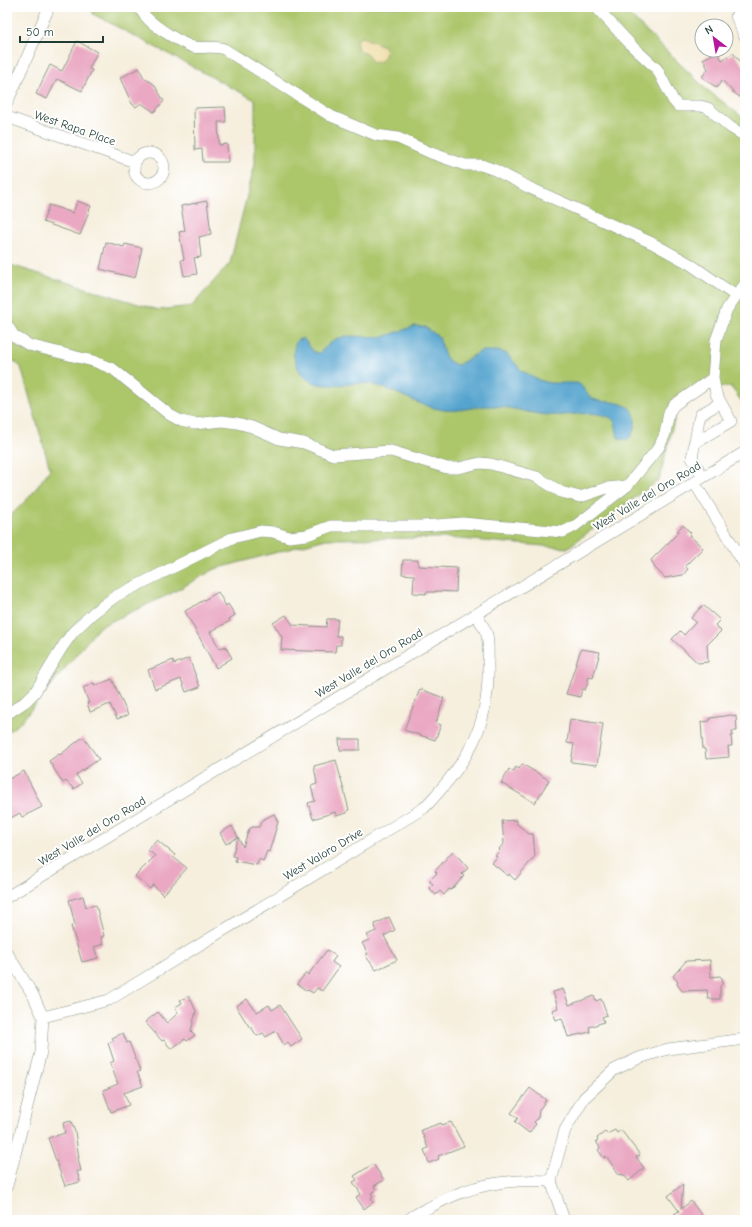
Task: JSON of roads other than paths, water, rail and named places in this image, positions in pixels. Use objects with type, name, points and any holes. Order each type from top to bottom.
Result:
[{"type":"street","points":[[7,103],[49,7]]},
{"type":"street","points":[[138,7],[146,18],[188,45],[200,48],[216,46],[224,49],[331,116],[376,135],[398,138],[431,153],[465,165],[481,165],[495,170],[528,187],[652,243],[690,264],[736,296]]},
{"type":"street","points":[[596,7],[633,47],[657,69],[670,95],[678,106],[700,106],[708,108],[730,127],[745,136]]},
{"type":"street","points":[[736,16],[745,37]]},
{"type":"street","name":"West Rapa Place","points":[[7,118],[135,162]]},
{"type":"street","points":[[694,443],[731,421],[720,403],[713,378],[716,340],[720,325],[727,309],[745,284]]},
{"type":"street","points":[[7,325],[14,336],[29,345],[93,361],[113,369],[170,415],[181,421],[195,424],[222,421],[237,423],[252,427],[279,439],[304,443],[333,455],[391,452],[447,468],[458,468],[480,463],[537,477],[561,492],[580,497],[607,488],[627,486]]},
{"type":"street","points":[[7,714],[25,702],[35,692],[73,632],[93,613],[116,596],[232,538],[261,531],[273,532],[289,537],[306,535],[331,526],[422,526],[462,523],[563,532],[575,526],[627,486],[659,447],[665,434],[669,412],[674,405],[713,378]]},
{"type":"street","points":[[720,403],[700,416],[692,458],[698,480],[745,565]]},
{"type":"street","name":"West Valle del Oro Road","points":[[7,897],[745,452]]},
{"type":"street","name":"West Valoro Drive","points":[[43,1017],[109,1000],[424,808],[455,774],[469,752],[483,718],[488,683],[487,635],[476,614]]},
{"type":"street","points":[[7,953],[33,995],[43,1017],[41,1052],[7,1186]]},
{"type":"street","points":[[564,1220],[551,1181],[564,1130],[584,1098],[614,1070],[639,1058],[668,1049],[745,1039]]},
{"type":"street","points":[[408,1220],[448,1197],[486,1184],[523,1180],[551,1181]]},
{"type":"water","points":[[415,326],[425,327],[439,337],[446,358],[458,365],[481,351],[498,351],[506,353],[522,371],[539,380],[549,383],[578,383],[593,399],[626,406],[634,413],[635,417],[634,430],[631,437],[626,440],[618,438],[614,420],[602,415],[587,413],[549,415],[494,406],[444,410],[425,405],[380,386],[360,383],[329,385],[320,384],[303,376],[297,366],[294,350],[297,340],[303,338],[314,352],[319,353],[334,340],[345,336],[383,337]]}]
